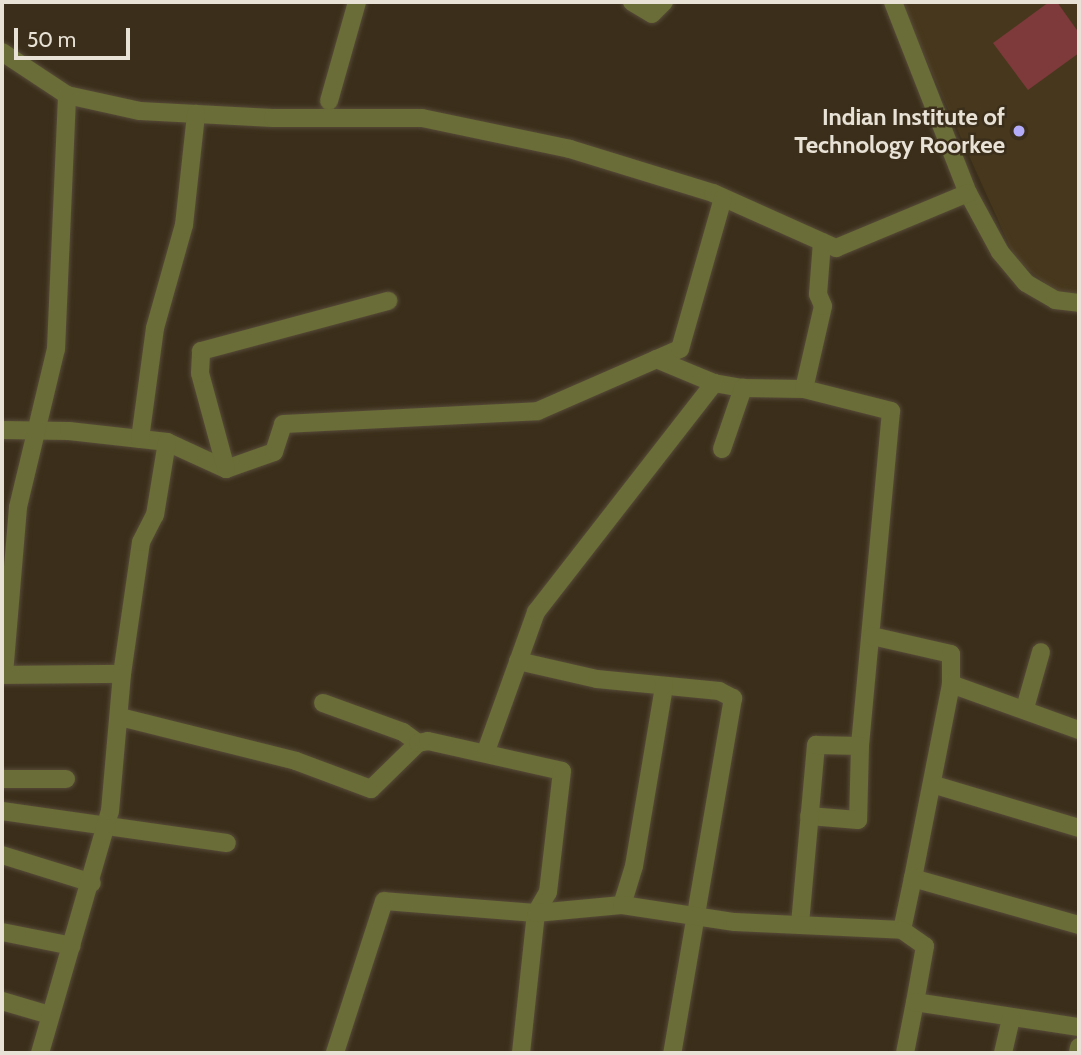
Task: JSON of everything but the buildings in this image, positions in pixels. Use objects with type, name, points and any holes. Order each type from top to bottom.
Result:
[{"type":"street","points":[[329,101],[357,2]]},
{"type":"street","points":[[632,2],[652,13],[664,2]]},
{"type":"street","points":[[893,2],[968,193],[1000,252],[1026,283],[1055,300],[1079,303]]},
{"type":"street","points":[[2,52],[67,94],[140,111],[422,118],[570,149],[723,198],[836,248],[968,193]]},
{"type":"street","points":[[67,94],[55,349],[18,508],[8,568],[3,675],[122,674]]},
{"type":"street","points":[[140,439],[155,328],[184,225],[196,114]]},
{"type":"street","points":[[2,430],[37,430],[167,442],[226,469],[274,453],[283,424],[538,411],[680,349],[723,198]]},
{"type":"street","points":[[804,389],[823,306],[818,294],[822,242]]},
{"type":"street","points":[[226,469],[200,373],[201,351],[388,301]]},
{"type":"street","points":[[656,359],[714,383],[743,388],[804,389],[891,411],[880,499],[872,636],[860,746],[858,820],[808,816]]},
{"type":"street","points":[[486,751],[536,611],[714,383]]},
{"type":"street","points":[[722,449],[743,388]]},
{"type":"street","points":[[40,1053],[92,883],[106,827],[120,717],[122,674],[141,542],[155,515],[167,442]]},
{"type":"street","points":[[872,636],[951,654],[951,684],[935,785],[902,930]]},
{"type":"street","points":[[1025,708],[1041,652]]},
{"type":"street","points":[[518,661],[597,679],[719,691],[733,698],[672,1053]]},
{"type":"street","points":[[951,684],[1025,708],[1079,730]]},
{"type":"street","points":[[622,905],[634,866],[664,686]]},
{"type":"street","points":[[323,702],[390,727],[418,743],[486,751],[562,771],[548,892],[536,914],[521,1053]]},
{"type":"street","points":[[120,717],[296,761],[371,789],[418,743]]},
{"type":"street","points":[[800,924],[816,745],[860,746]]},
{"type":"street","points":[[2,779],[66,779]]},
{"type":"street","points":[[935,785],[1079,828]]},
{"type":"street","points":[[2,811],[228,843]]},
{"type":"street","points":[[2,855],[92,883]]},
{"type":"street","points":[[913,878],[1079,925]]},
{"type":"street","points":[[335,1053],[384,901],[536,914],[622,905],[694,917],[902,930],[925,946],[905,1053]]},
{"type":"street","points":[[2,932],[72,946]]},
{"type":"street","points":[[2,1001],[50,1015]]},
{"type":"street","points":[[915,1002],[1079,1027]]},
{"type":"street","points":[[1003,1053],[1011,1017]]},
{"type":"street","points":[[1079,1047],[1079,1053]]},
{"type":"shaded area","name":"Indian Institute of Technology Roorkee","points":[[900,2],[1079,2],[1079,294],[1056,292],[1016,260]]},
{"type":"shaded area","points":[[1049,2],[1057,2],[1079,33],[1079,53],[1028,90],[993,43]]},
{"type":"place","name":"Indian Institute of Technology Roorkee","points":[[1019,131]]}]
